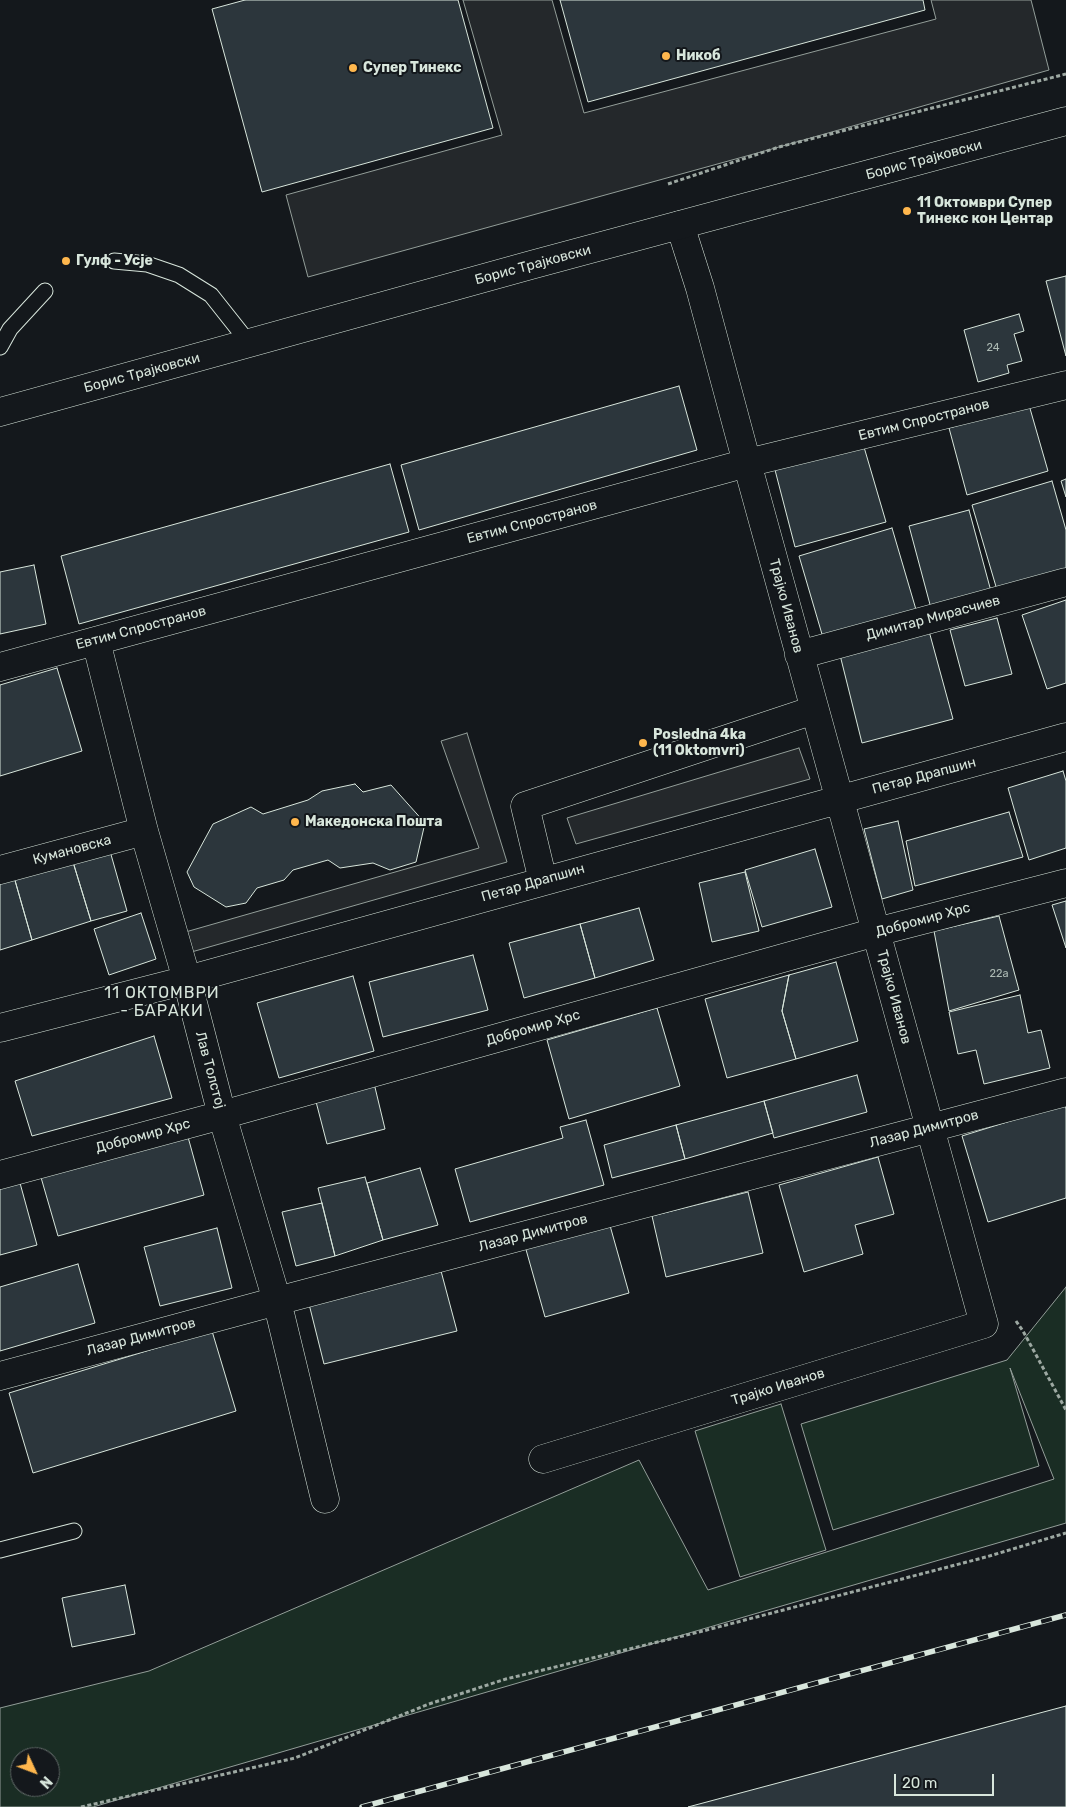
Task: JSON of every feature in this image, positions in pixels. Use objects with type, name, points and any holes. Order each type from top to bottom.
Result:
[{"type":"street","name":"Борис Трајковски","points":[[0,412],[1066,121]]},
{"type":"street","name":"Трајко Иванов","points":[[543,1459],[984,1324],[746,463],[700,288],[680,225]]},
{"type":"street","name":"Евтим Спространов","points":[[0,667],[746,463],[1066,385]]},
{"type":"street","name":"Димитар Мирасчиев","points":[[799,655],[1066,582]]},
{"type":"street","name":"Лав Толстој","points":[[96,641],[144,831],[187,980],[222,1115],[277,1300],[325,1499]]},
{"type":"street","points":[[543,881],[525,806],[814,710]]},
{"type":"street","name":"Петар Драпшин","points":[[0,1028],[187,980],[1066,737]]},
{"type":"street","name":"Кумановска","points":[[0,870],[144,831]]},
{"type":"street","name":"Добромир Хрс","points":[[0,1175],[222,1115],[876,932],[1066,883]]},
{"type":"street","name":"Лазар Димитров","points":[[0,1376],[277,1300],[1066,1092]]},
{"type":"lane","points":[[114,261],[147,264],[179,274],[211,295],[249,343]]},
{"type":"lane","points":[[0,347],[10,329],[45,291]]},
{"type":"lane","points":[[0,1550],[74,1531]]},
{"type":"path","points":[[668,184],[779,147],[1066,74]]},
{"type":"path","points":[[1013,1318],[1024,1331],[1066,1410]]},
{"type":"path","points":[[81,1807],[295,1758],[429,1704],[506,1679],[712,1629],[986,1557],[1066,1533]]},
{"type":"green space","points":[[1066,1287],[1066,1523],[93,1807],[0,1807],[0,1708],[149,1671],[639,1460],[708,1590],[1054,1479],[1010,1368],[1039,1466],[833,1530],[801,1424],[1007,1360]]},
{"type":"green space","points":[[781,1404],[826,1550],[740,1577],[695,1431]]},
{"type":"shaded area","points":[[463,0],[552,0],[584,113],[936,19],[931,0],[1031,0],[1049,70],[779,147],[308,277],[286,195],[502,135]]},
{"type":"shaded area","points":[[467,733],[507,862],[188,953],[182,933],[479,848],[441,741]]},
{"type":"shaded area","points":[[799,748],[810,779],[576,844],[567,818]]},
{"type":"building","name":"Супер Тинекс","points":[[245,0],[458,0],[493,128],[262,192],[212,9]]},
{"type":"building","name":"Никоб","points":[[560,0],[923,0],[925,10],[588,102]]},
{"type":"building","points":[[1066,276],[1066,356],[1046,281]]},
{"type":"building","points":[[1019,314],[1024,331],[1014,334],[1022,361],[1007,365],[1009,373],[978,382],[964,330]]},
{"type":"building","points":[[679,386],[697,450],[419,530],[401,465]]},
{"type":"building","points":[[1029,405],[1048,471],[967,495],[949,428]]},
{"type":"building","points":[[864,447],[886,522],[795,547],[775,470]]},
{"type":"building","points":[[390,464],[409,532],[79,624],[61,556]]},
{"type":"building","points":[[1066,479],[1066,497],[1061,481]]},
{"type":"building","points":[[1052,481],[1066,530],[1066,570],[997,590],[972,505]]},
{"type":"building","points":[[969,510],[992,595],[932,612],[909,526]]},
{"type":"building","points":[[892,528],[917,613],[824,641],[799,556]]},
{"type":"building","points":[[34,565],[46,624],[0,634],[0,572]]},
{"type":"building","points":[[1066,600],[1066,683],[1047,689],[1022,615]]},
{"type":"building","points":[[997,618],[1012,674],[965,686],[950,630]]},
{"type":"building","points":[[929,631],[953,719],[862,743],[840,655]]},
{"type":"building","points":[[57,668],[82,751],[0,776],[0,685]]},
{"type":"building","points":[[1063,771],[1066,781],[1066,848],[1029,860],[1008,788]]},
{"type":"building","points":[[355,784],[363,792],[391,785],[425,823],[416,862],[390,870],[373,863],[340,868],[328,860],[293,870],[284,880],[257,888],[246,903],[226,907],[194,887],[187,872],[213,824],[251,807],[263,814],[308,800],[322,791]]},
{"type":"building","points":[[1009,812],[1023,857],[915,886],[906,841]]},
{"type":"building","points":[[898,821],[913,890],[882,899],[864,829]]},
{"type":"building","points":[[815,849],[832,907],[762,927],[745,870]]},
{"type":"building","points":[[110,851],[127,911],[91,921],[73,862]]},
{"type":"building","points":[[73,862],[91,921],[32,940],[14,877]]},
{"type":"building","points":[[745,872],[759,931],[712,942],[699,883]]},
{"type":"building","points":[[14,877],[32,940],[0,950],[0,881]]},
{"type":"building","points":[[1066,901],[1066,948],[1052,905]]},
{"type":"building","points":[[639,908],[654,960],[595,978],[580,924]]},
{"type":"building","points":[[141,913],[156,959],[109,975],[94,929]]},
{"type":"building","points":[[999,916],[1019,990],[949,1011],[934,931]]},
{"type":"building","points":[[580,924],[595,978],[524,998],[509,943]]},
{"type":"building","points":[[473,955],[488,1010],[383,1037],[369,982]]},
{"type":"building","points":[[836,962],[858,1041],[796,1059],[782,1011],[789,975]]},
{"type":"building","points":[[789,975],[782,1011],[796,1059],[727,1078],[705,999]]},
{"type":"building","points":[[353,976],[374,1051],[279,1078],[257,1003]]},
{"type":"building","points":[[1020,995],[1028,1033],[1041,1030],[1050,1068],[984,1084],[976,1050],[958,1054],[949,1012]]},
{"type":"building","points":[[657,1008],[680,1086],[569,1119],[547,1040]]},
{"type":"building","points":[[154,1036],[172,1098],[32,1136],[15,1081]]},
{"type":"building","points":[[857,1075],[867,1112],[774,1138],[764,1101]]},
{"type":"building","points":[[373,1079],[385,1129],[327,1144],[314,1094]]},
{"type":"building","points":[[764,1101],[773,1133],[685,1159],[676,1125]]},
{"type":"building","points":[[1065,1104],[1066,1198],[988,1222],[962,1136]]},
{"type":"building","points":[[586,1120],[604,1185],[470,1222],[455,1169],[563,1138],[560,1127]]},
{"type":"building","points":[[676,1125],[685,1159],[612,1178],[604,1145]]},
{"type":"building","points":[[188,1137],[204,1195],[58,1236],[40,1174]]},
{"type":"building","points":[[878,1157],[894,1214],[855,1225],[863,1254],[804,1272],[779,1185]]},
{"type":"building","points":[[420,1168],[438,1225],[383,1240],[367,1183]]},
{"type":"building","points":[[365,1177],[383,1240],[335,1256],[318,1188]]},
{"type":"building","points":[[0,1180],[20,1183],[37,1245],[0,1255]]},
{"type":"building","points":[[748,1192],[763,1253],[666,1277],[652,1216]]},
{"type":"building","points":[[322,1203],[335,1256],[296,1266],[282,1212]]},
{"type":"building","points":[[609,1222],[629,1293],[545,1317],[525,1246]]},
{"type":"building","points":[[217,1228],[232,1288],[160,1306],[144,1247]]},
{"type":"building","points":[[78,1264],[95,1323],[0,1351],[0,1287]]},
{"type":"building","points":[[441,1271],[457,1331],[324,1364],[309,1304]]},
{"type":"building","points":[[212,1331],[236,1411],[33,1473],[9,1393]]},
{"type":"building","points":[[125,1585],[135,1634],[72,1647],[62,1598]]},
{"type":"building","points":[[1066,1706],[1066,1807],[688,1807]]},
{"type":"railway","points":[[362,1807],[1066,1615]]},
{"type":"place","name":"Никоб","points":[[666,56]]},
{"type":"place","name":"Супер Тинекс","points":[[353,68]]},
{"type":"place","name":"11 Октомври Супер Тинекс кон Центар","points":[[907,211]]},
{"type":"place","name":"Гулф - Усје","points":[[66,261]]},
{"type":"place","name":"Posledna 4ka (11 Oktomvri)","points":[[643,743]]},
{"type":"place","name":"Македонска Пошта","points":[[295,822]]},
{"type":"district","name":"11 ОКТОМВРИ - БАРАКИ","points":[[162,1002]]}]
